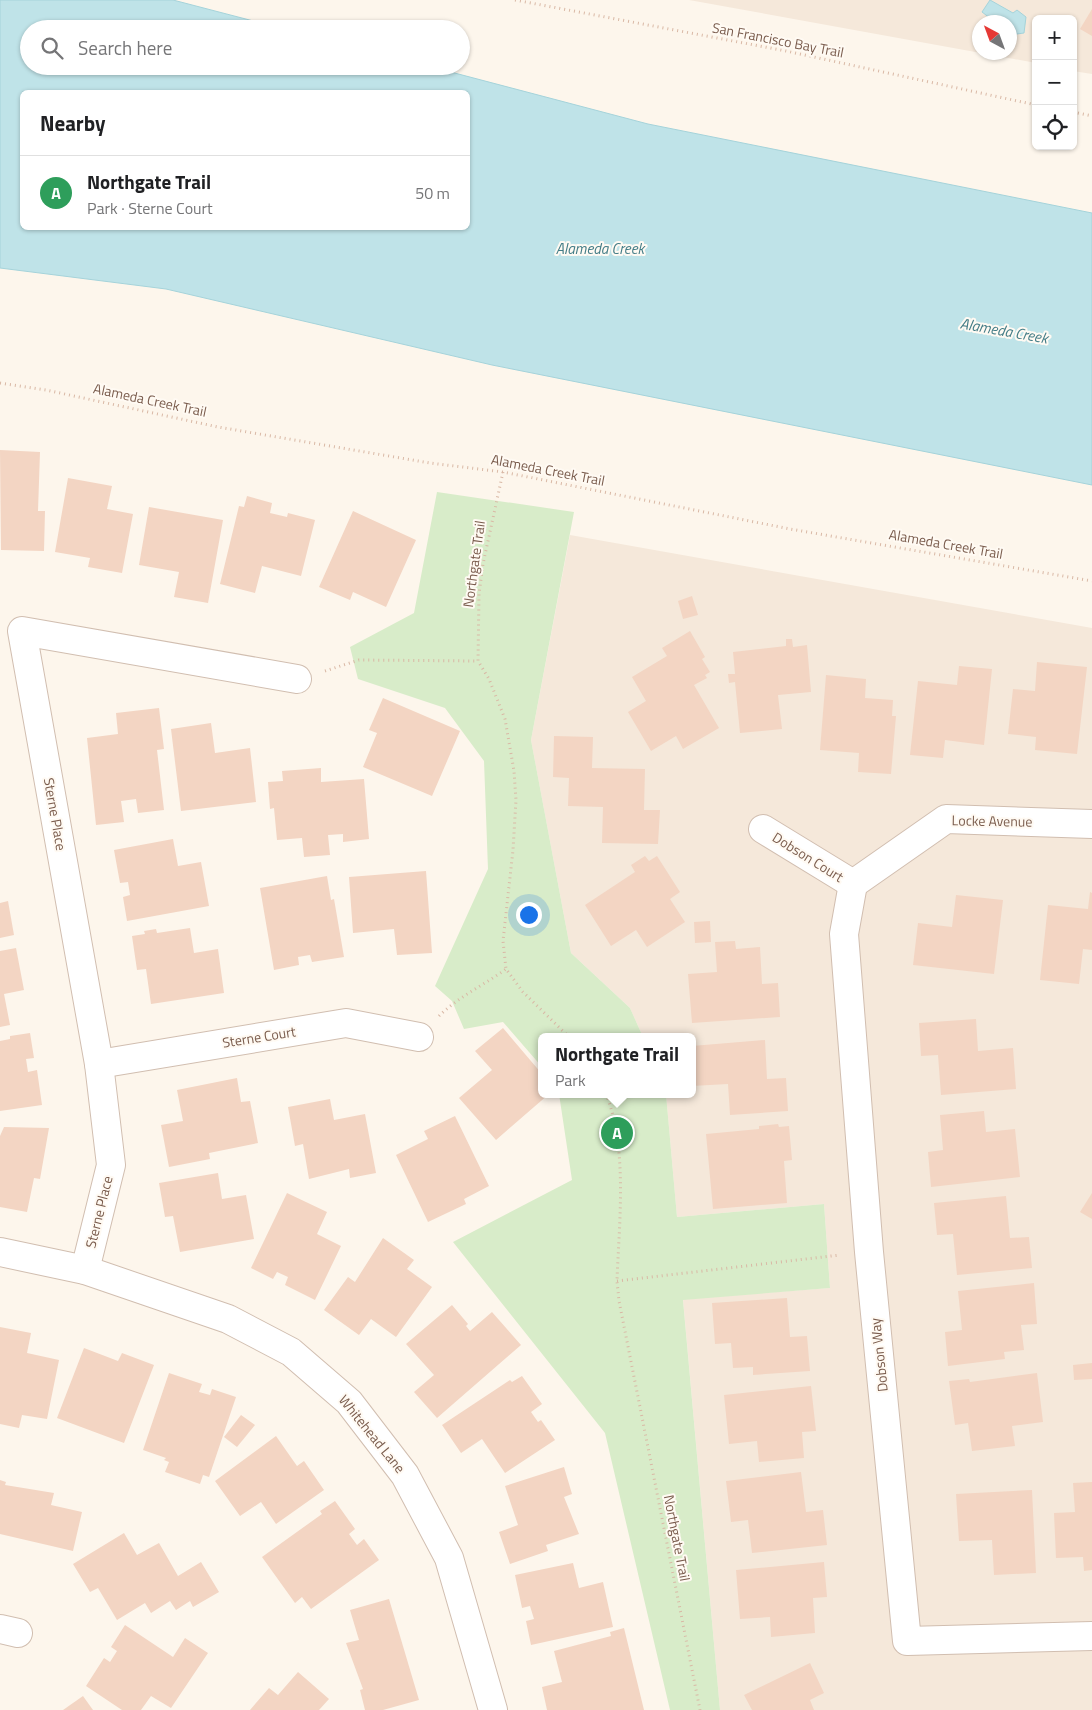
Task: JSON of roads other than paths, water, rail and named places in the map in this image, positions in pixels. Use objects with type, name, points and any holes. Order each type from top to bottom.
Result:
[{"type":"street","name":"Sterne Place","points":[[85,1270],[112,1166],[99,1064],[22,631],[297,679]]},
{"type":"street","name":"Locke Avenue","points":[[852,884],[946,819],[1092,824]]},
{"type":"street","name":"Dobson Court","points":[[763,829],[852,884]]},
{"type":"street","name":"Dobson Way","points":[[852,884],[844,934],[869,1252],[907,1641],[1092,1636]]},
{"type":"street","name":"Sterne Court","points":[[99,1064],[346,1022],[419,1037]]},
{"type":"street","name":"Whitehead Lane","points":[[0,1252],[85,1270],[228,1319],[291,1352],[349,1402],[405,1475],[449,1558],[493,1710]]},
{"type":"water","name":"Alameda Creek","points":[[0,0],[173,0],[250,20],[20,20],[20,75],[462,75],[648,124],[1092,213],[1092,485],[492,365],[166,289],[0,268]]},
{"type":"water","points":[[990,0],[1013,13],[1017,10],[1026,17],[1024,33],[1017,34],[1017,15],[986,15],[982,12]]},
{"type":"place","name":"Northgate Trail","points":[[617,1133]]}]
